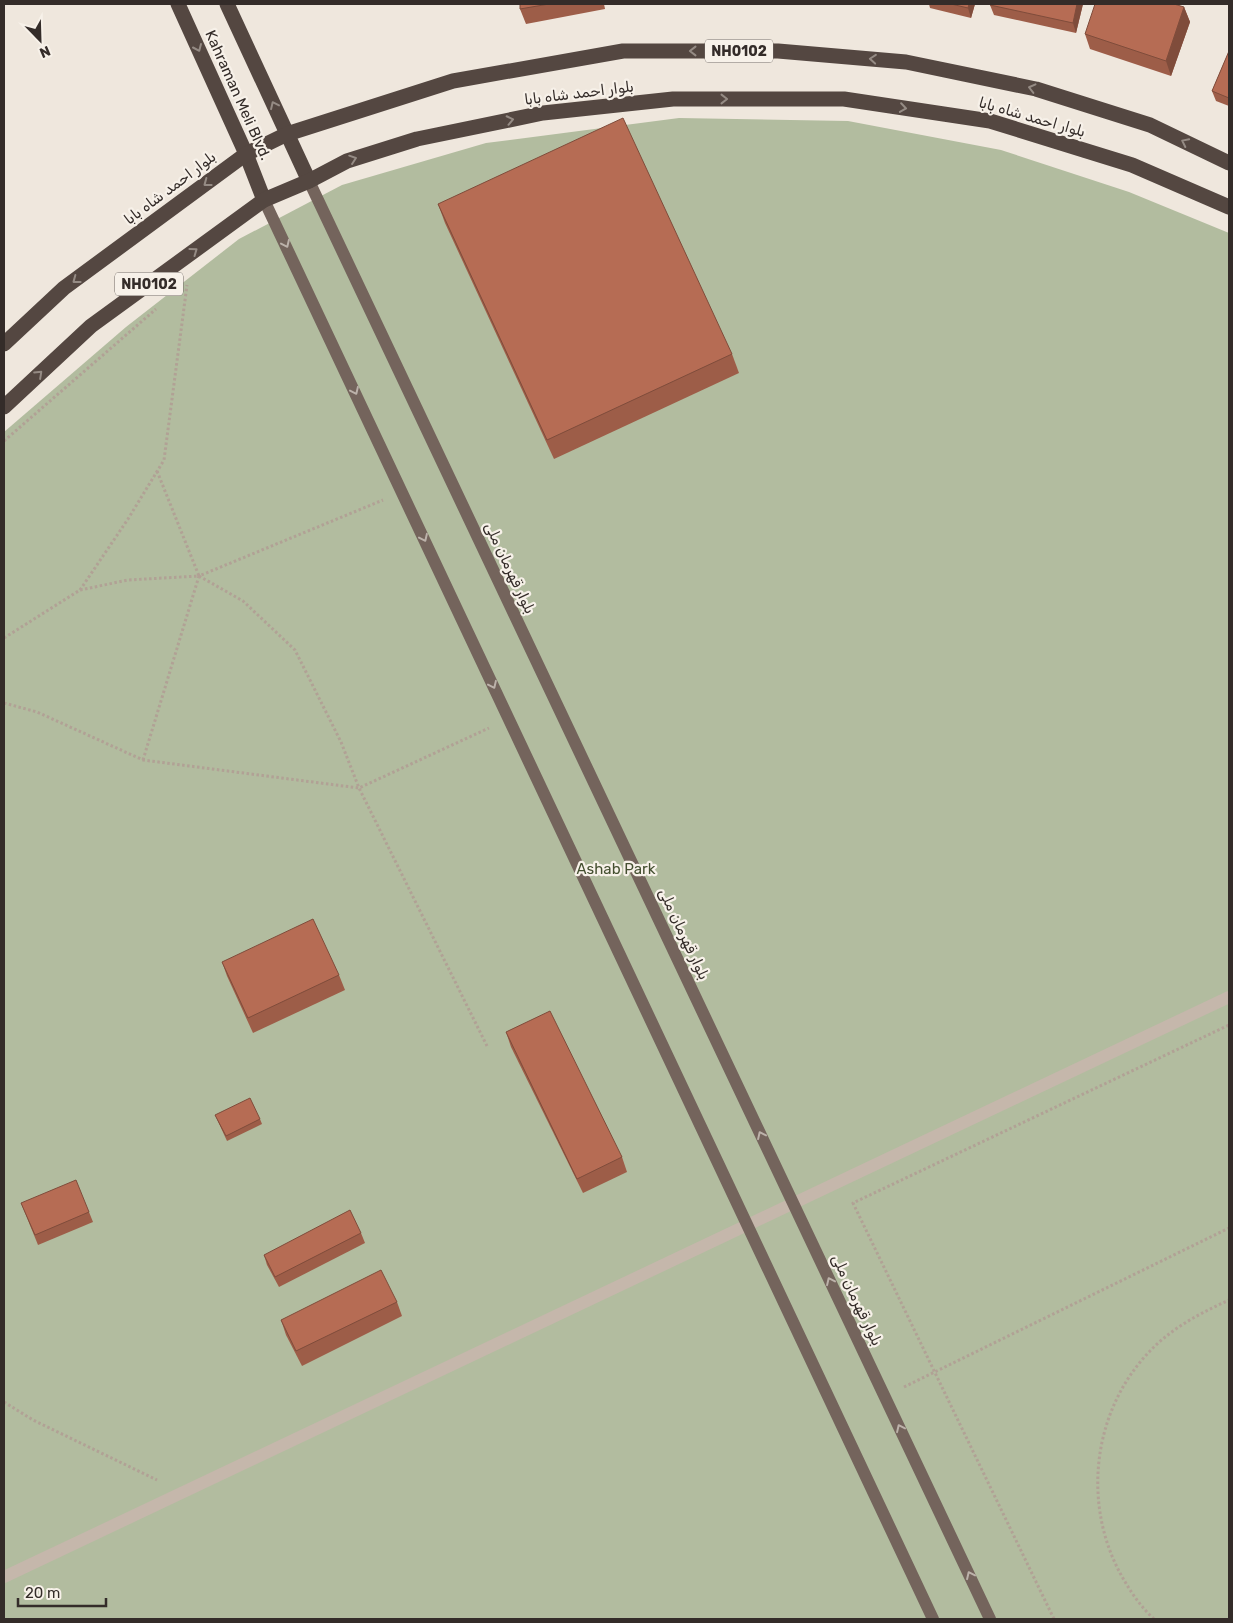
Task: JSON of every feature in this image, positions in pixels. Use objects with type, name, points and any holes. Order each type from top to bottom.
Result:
[{"type":"highway","name":"Kahraman Meli Blvd.","points":[[178,4],[246,154],[264,200]]},
{"type":"highway","name":"Kahraman Meli Blvd.","points":[[227,4],[309,181]]},
{"type":"highway","name":"بلوار احمد شاه بابا","points":[[4,344],[64,288],[246,154],[287,134],[453,81],[623,51],[778,50],[906,62],[1036,88],[1150,125],[1229,163]]},
{"type":"highway","name":"بلوار احمد شاه بابا","points":[[4,407],[91,326],[264,200],[309,181],[347,161],[417,139],[543,113],[673,99],[844,99],[990,120],[1132,165],[1229,207]]},
{"type":"main road","name":"بلوار قهرمان ملی","points":[[309,181],[990,1619]]},
{"type":"main road","points":[[264,200],[933,1619]]},
{"type":"street","points":[[4,1577],[1229,997]]},
{"type":"path","points":[[80,590],[128,519],[164,460],[188,282],[180,288]]},
{"type":"path","points":[[4,441],[158,308]]},
{"type":"path","points":[[143,760],[199,576],[157,470]]},
{"type":"path","points":[[4,638],[80,590],[128,580],[199,576],[402,492]]},
{"type":"path","points":[[199,576],[243,601],[296,650],[341,742],[359,788],[487,1046]]},
{"type":"path","points":[[4,703],[37,712],[143,760],[359,788],[509,719]]},
{"type":"path","points":[[1054,1619],[853,1203],[1229,1025]]},
{"type":"path","points":[[885,1396],[1229,1228]]},
{"type":"path","points":[[1154,1619],[1132,1594],[1117,1568],[1105,1540],[1099,1511],[1097,1481],[1100,1451],[1107,1422],[1119,1394],[1135,1368],[1155,1346],[1179,1327],[1205,1311],[1229,1300]]},
{"type":"path","points":[[4,1402],[33,1420],[182,1493]]},
{"type":"green space","name":"Ashab Park","points":[[679,118],[848,121],[1001,150],[1129,192],[1229,233],[1229,1619],[4,1619],[4,432],[126,327],[239,239],[342,185],[486,143]]},
{"type":"building","points":[[520,4],[549,4],[520,9]]},
{"type":"building","points":[[951,4],[969,4],[968,8]]},
{"type":"building","points":[[990,4],[1077,4],[1073,23]]},
{"type":"building","points":[[1095,4],[1174,4],[1184,7],[1166,61],[1085,34]]},
{"type":"building","points":[[1229,51],[1229,98],[1212,91]]},
{"type":"building","points":[[623,118],[732,354],[547,440],[438,204]]},
{"type":"building","points":[[313,919],[339,975],[248,1018],[222,962]]},
{"type":"building","points":[[550,1011],[622,1157],[577,1179],[506,1032]]},
{"type":"building","points":[[250,1098],[260,1119],[226,1136],[215,1115]]},
{"type":"building","points":[[76,1180],[89,1212],[35,1235],[21,1203]]},
{"type":"building","points":[[350,1210],[361,1233],[275,1277],[264,1255]]},
{"type":"building","points":[[381,1270],[397,1302],[296,1351],[281,1320]]}]
